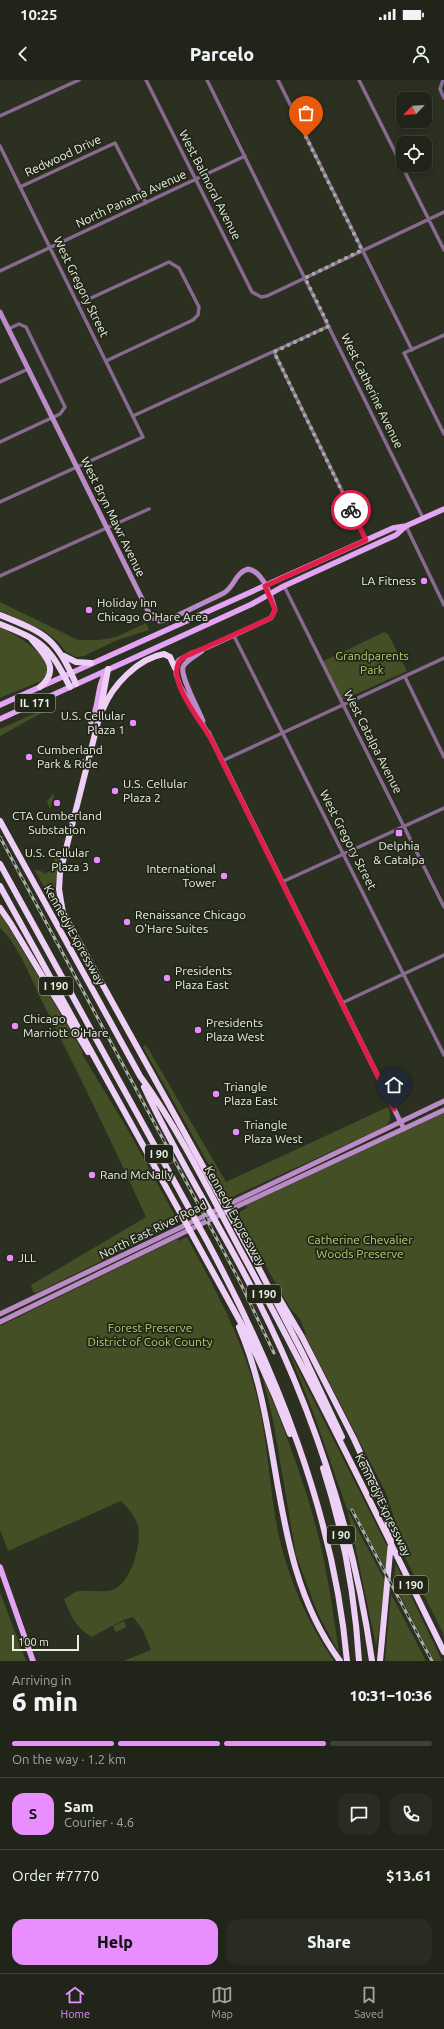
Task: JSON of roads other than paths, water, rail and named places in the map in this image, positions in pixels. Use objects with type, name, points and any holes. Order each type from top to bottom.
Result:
[{"type":"highway","points":[[0,615],[41,633],[62,655],[76,684]]},
{"type":"highway","points":[[0,624],[41,643],[57,662],[70,687]]},
{"type":"highway","points":[[28,636],[46,657],[51,668],[51,675],[48,681],[40,687]]},
{"type":"highway","points":[[99,718],[112,692],[132,670],[164,654],[170,657],[175,668]]},
{"type":"highway","points":[[62,655],[76,662],[91,663]]},
{"type":"highway","points":[[108,669],[99,718],[60,873],[59,889],[63,913],[252,1255],[304,1354],[377,1518]]},
{"type":"highway","name":"Kennedy Expressway","points":[[0,821],[140,1076],[157,1099],[292,1346],[444,1652]]},
{"type":"highway","name":"I 90","points":[[0,864],[240,1302],[271,1374],[314,1494],[334,1572],[347,1661]]},
{"type":"highway","name":"I 190","points":[[0,886],[227,1299],[251,1357],[262,1395],[287,1537],[294,1568],[308,1605],[328,1643],[340,1661]]},
{"type":"highway","points":[[0,908],[111,1087]]},
{"type":"highway","name":"I 90","points":[[140,1076],[151,1102],[247,1278],[280,1348],[307,1413],[326,1464],[342,1514],[372,1661]]},
{"type":"highway","points":[[252,1255],[302,1337],[382,1498],[390,1525],[391,1551],[380,1661]]},
{"type":"highway","points":[[227,1299],[254,1348],[291,1437],[300,1453]]},
{"type":"highway","name":"I 90","points":[[307,1413],[337,1517],[352,1602],[360,1661]]},
{"type":"main road","name":"IL 171","points":[[0,719],[252,604],[284,586],[396,534],[406,526],[444,509]]},
{"type":"main road","name":"IL 171","points":[[0,705],[393,528],[406,526]]},
{"type":"main road","points":[[91,722],[98,704],[100,682],[108,669]]},
{"type":"main road","points":[[0,1567],[33,1661]]},
{"type":"street","points":[[0,116],[79,80]]},
{"type":"street","name":"West Balmoral Avenue","points":[[146,80],[252,292],[258,296],[268,296],[305,278]]},
{"type":"street","name":"West Catherine Avenue","points":[[207,80],[423,518]]},
{"type":"street","points":[[278,80],[412,350]]},
{"type":"street","points":[[359,80],[444,250]]},
{"type":"street","points":[[443,80],[440,88],[444,98]]},
{"type":"street","name":"Redwood Drive","points":[[20,187],[115,142],[146,203]]},
{"type":"street","name":"West Gregory Street","points":[[0,146],[143,437],[77,468]]},
{"type":"street","name":"North Panama Avenue","points":[[0,271],[244,156]]},
{"type":"street","points":[[305,278],[444,212]]},
{"type":"street","points":[[78,304],[165,264],[173,263],[179,268],[199,307],[198,315],[193,320],[106,360]]},
{"type":"street","name":"West Bryn Mawr Avenue","points":[[0,312],[2,321],[8,329],[149,613],[155,620],[168,620],[224,593],[229,590],[237,576],[244,570],[248,569],[257,573],[269,594],[275,610],[271,618],[234,636],[184,657],[179,660],[175,668],[180,686],[209,735]]},
{"type":"street","points":[[0,442],[52,418],[65,410],[65,403],[26,327],[19,324],[8,329]]},
{"type":"street","points":[[133,416],[329,326]]},
{"type":"street","points":[[444,335],[404,353],[444,434]]},
{"type":"street","points":[[274,352],[366,540]]},
{"type":"street","points":[[0,382],[28,369]]},
{"type":"street","points":[[0,502],[77,468]]},
{"type":"street","points":[[0,576],[149,509]]},
{"type":"street","points":[[406,526],[444,605]]},
{"type":"street","name":"West Catalpa Avenue","points":[[284,586],[444,907]]},
{"type":"street","name":"West Gregory Street","points":[[234,636],[444,1055]]},
{"type":"street","name":"West Bryn Mawr Avenue","points":[[206,648],[182,668],[184,678],[209,735],[404,1129]]},
{"type":"street","points":[[222,761],[444,658]]},
{"type":"street","points":[[405,677],[444,757]]},
{"type":"street","points":[[282,882],[444,808]]},
{"type":"street","points":[[342,1003],[444,955]]},
{"type":"street","name":"North East River Road","points":[[0,1322],[400,1121],[444,1101]]},
{"type":"street","name":"North East River Road","points":[[239,1202],[444,1110]]},
{"type":"street","name":"North East River Road","points":[[0,1314],[180,1231]]},
{"type":"railway","points":[[0,837],[238,1278],[274,1353]]},
{"type":"railway","points":[[352,1510],[432,1661]]},
{"type":"place","name":"LA Fitness","points":[[424,581]]},
{"type":"place","name":"Holiday Inn Chicago O'Hare Area","points":[[89,610]]},
{"type":"place","name":"U.S. Cellular Plaza 1","points":[[133,723]]},
{"type":"place","name":"Cumberland Park & Ride","points":[[29,757]]},
{"type":"place","name":"U.S. Cellular Plaza 2","points":[[115,791]]},
{"type":"place","name":"CTA Cumberland Substation","points":[[57,803]]},
{"type":"place","name":"Delphia & Catalpa","points":[[399,833]]},
{"type":"place","name":"U.S. Cellular Plaza 3","points":[[97,860]]},
{"type":"place","name":"International Tower","points":[[224,876]]},
{"type":"place","name":"Renaissance Chicago O'Hare Suites","points":[[127,922]]},
{"type":"place","name":"Presidents Plaza East","points":[[167,978]]},
{"type":"place","name":"Chicago Marriott O'Hare","points":[[15,1026]]},
{"type":"place","name":"Presidents Plaza West","points":[[198,1030]]},
{"type":"place","name":"Triangle Plaza East","points":[[216,1094]]},
{"type":"place","name":"Triangle Plaza West","points":[[236,1132]]},
{"type":"place","name":"Rand McNally","points":[[92,1175]]},
{"type":"place","name":"JLL","points":[[10,1258]]},
{"type":"park label","name":"Grandparents Park","points":[[372,663]]},
{"type":"park label","name":"Catherine Chevalier Woods Preserve","points":[[360,1247]]},
{"type":"park label","name":"Forest Preserve District of Cook County","points":[[150,1335]]}]
